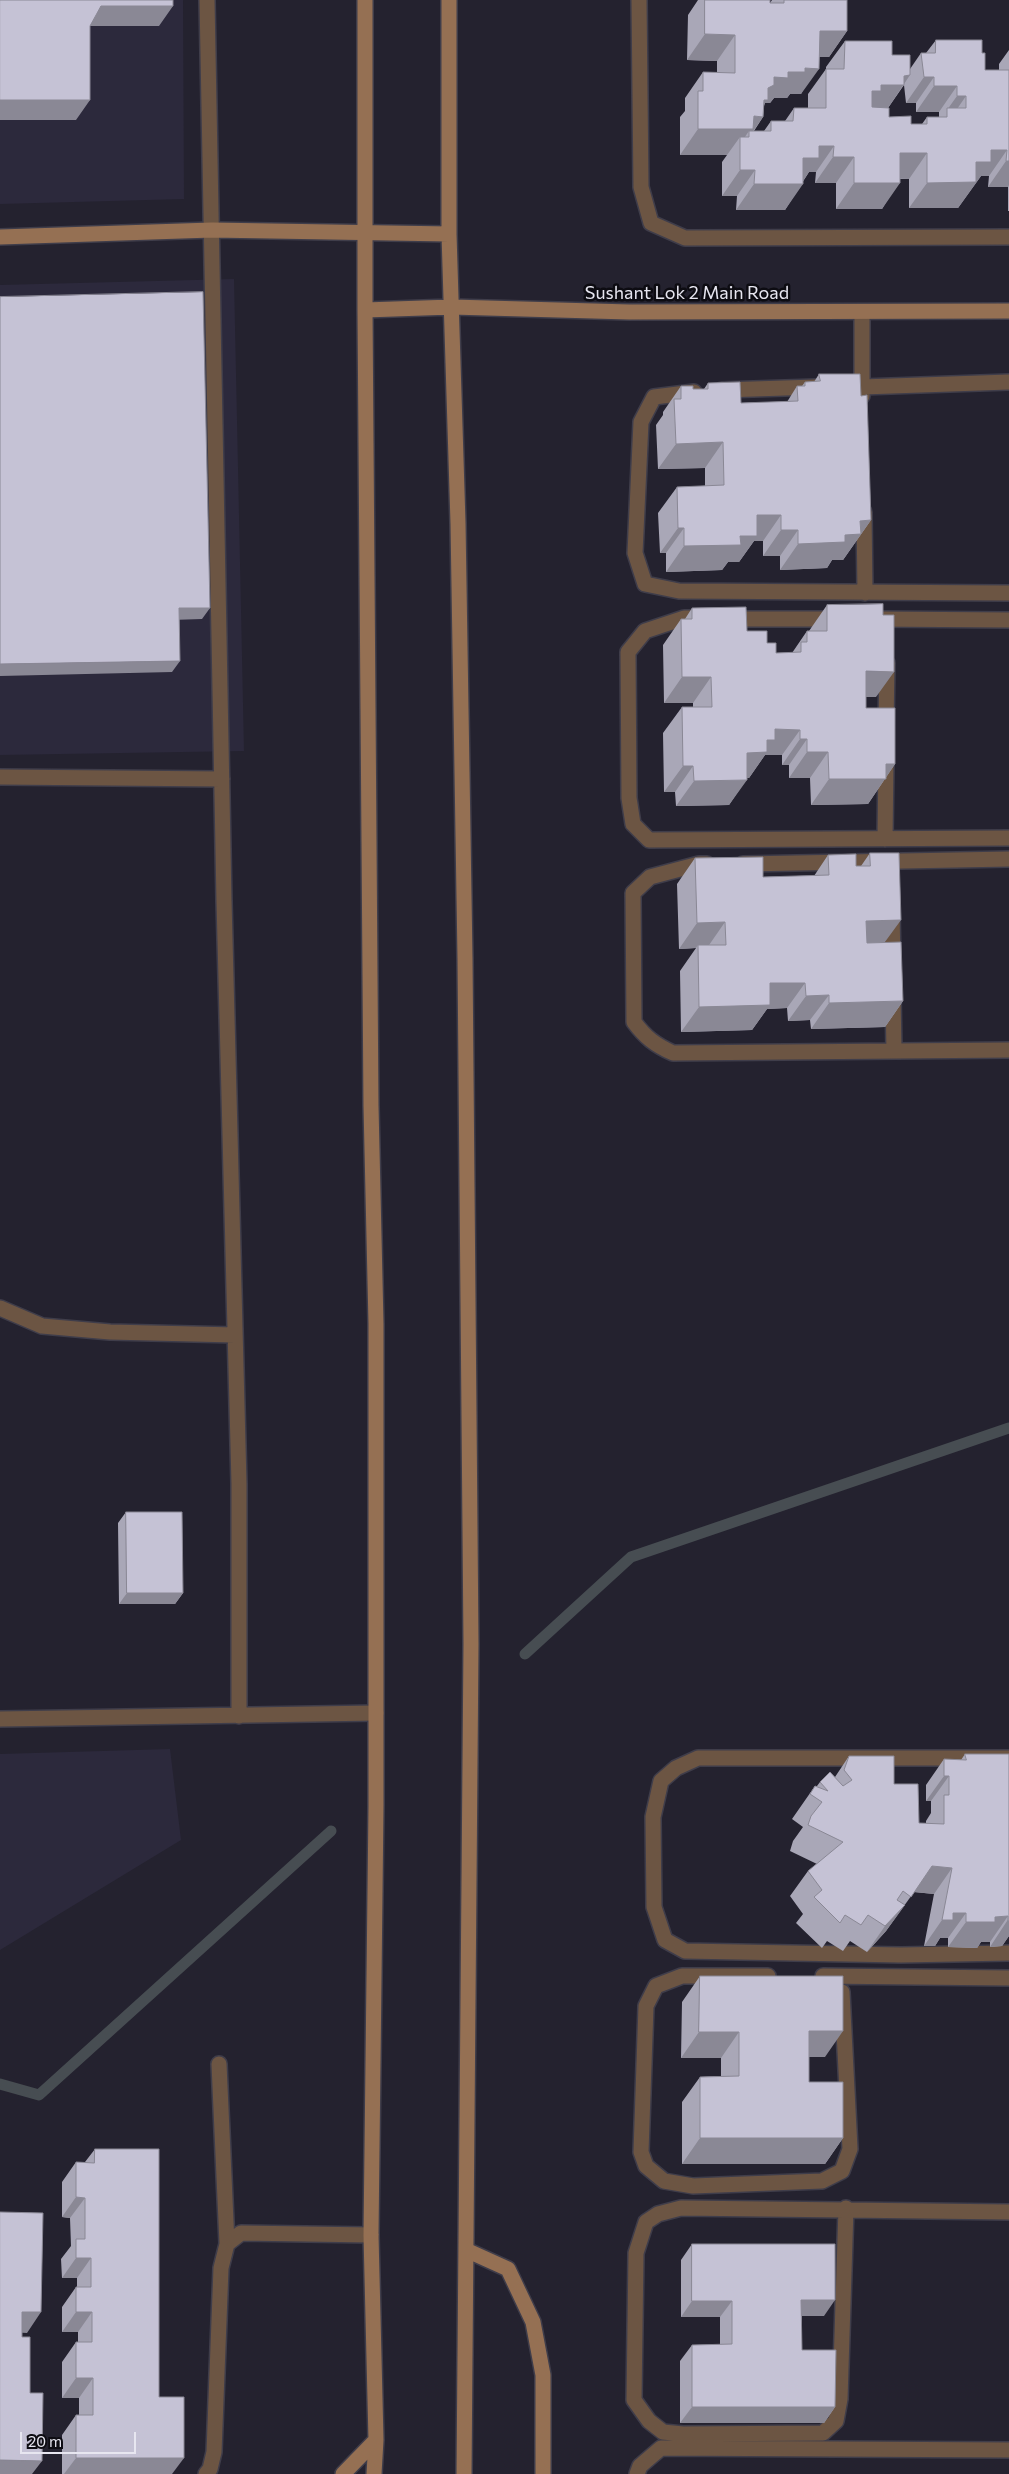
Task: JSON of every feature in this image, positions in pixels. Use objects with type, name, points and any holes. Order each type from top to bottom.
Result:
[{"type":"main road","points":[[365,0],[365,310],[371,1096],[376,1324],[376,1713],[371,2235],[376,2440],[374,2474]]},
{"type":"main road","points":[[449,0],[449,234],[458,523],[465,948],[471,1644],[464,2474]]},
{"type":"main road","points":[[0,237],[212,230],[449,234]]},
{"type":"main road","name":"Sushant Lok 2 Main Road","points":[[365,310],[452,307],[629,312],[1009,311]]},
{"type":"main road","points":[[466,2250],[508,2269],[533,2322],[543,2375],[543,2474]]},
{"type":"main road","points":[[344,2474],[376,2440]]},
{"type":"street","points":[[207,0],[222,779],[239,1484],[239,1716]]},
{"type":"street","points":[[639,0],[641,187],[651,223],[685,238],[1009,237]]},
{"type":"street","points":[[862,312],[862,407]]},
{"type":"street","points":[[1009,382],[691,392],[654,398],[642,422],[635,553],[645,584],[679,591],[1009,593]]},
{"type":"street","points":[[864,495],[866,593]]},
{"type":"street","points":[[1009,620],[684,618],[645,631],[628,652],[629,798],[633,824],[649,840],[1009,838]]},
{"type":"street","points":[[885,839],[887,619]]},
{"type":"street","points":[[0,777],[222,779]]},
{"type":"street","points":[[1009,859],[699,864],[650,878],[633,893],[634,1022],[645,1038],[673,1053],[1009,1050]]},
{"type":"street","points":[[891,861],[892,880]]},
{"type":"street","points":[[892,899],[894,1051]]},
{"type":"street","points":[[0,1308],[42,1326],[110,1332],[235,1335]]},
{"type":"street","points":[[0,1719],[376,1713]]},
{"type":"street","points":[[1009,1758],[698,1758],[676,1768],[661,1781],[653,1816],[654,1906],[665,1940],[685,1951],[901,1955],[1009,1953]]},
{"type":"street","points":[[782,1976],[682,1976],[656,1986],[646,2006],[641,2152],[646,2166],[664,2181],[693,2186],[822,2181],[842,2171],[850,2149],[842,1976]]},
{"type":"street","points":[[812,1976],[1009,1978]]},
{"type":"street","points":[[206,2474],[210,2469],[214,2452],[221,2268],[227,2244],[219,2064]]},
{"type":"street","points":[[846,2208],[840,2399],[836,2421],[823,2433],[684,2434],[663,2432],[649,2422],[634,2400],[636,2253],[646,2222],[658,2214],[681,2208],[846,2208],[1009,2212]]},
{"type":"street","points":[[227,2244],[241,2233],[371,2235]]},
{"type":"street","points":[[637,2474],[640,2466],[661,2448],[1009,2450]]},
{"type":"shaded area","points":[[0,0],[183,0],[184,199],[0,204]]},
{"type":"shaded area","points":[[234,279],[244,751],[0,755],[0,285]]},
{"type":"shaded area","points":[[170,1749],[181,1840],[0,1950],[0,1754]]},
{"type":"building","points":[[0,0],[173,0],[173,6],[101,6],[90,26],[90,100],[0,100]]},
{"type":"building","points":[[705,0],[770,0],[770,3],[784,3],[784,0],[847,0],[847,31],[820,31],[819,69],[805,68],[805,72],[788,72],[788,78],[774,77],[774,85],[768,88],[768,100],[764,100],[763,117],[754,116],[753,129],[698,129],[698,91],[703,91],[703,72],[735,73],[735,35],[705,34]]},
{"type":"building","points":[[936,40],[982,40],[982,53],[985,53],[985,70],[1009,70],[1009,161],[1006,161],[1007,150],[991,150],[991,162],[976,162],[976,182],[927,183],[927,153],[900,153],[900,183],[854,183],[854,157],[833,157],[834,146],[819,146],[819,158],[803,158],[803,184],[754,184],[755,170],[740,170],[740,137],[749,137],[749,131],[771,131],[771,121],[793,121],[794,108],[826,108],[826,69],[844,69],[845,41],[892,41],[892,55],[910,55],[910,75],[904,76],[904,85],[881,85],[881,91],[872,91],[872,107],[889,108],[889,117],[911,116],[911,124],[927,124],[927,117],[947,117],[947,108],[966,108],[966,96],[957,96],[957,86],[934,86],[934,77],[924,77],[921,53],[935,53]]},
{"type":"building","points":[[203,292],[210,608],[179,608],[180,661],[0,664],[0,297]]},
{"type":"building","points":[[819,374],[860,374],[861,396],[867,395],[871,520],[860,521],[861,534],[845,535],[845,542],[798,544],[798,530],[781,530],[781,515],[757,515],[757,536],[740,536],[741,545],[684,546],[684,528],[678,528],[677,487],[724,485],[723,442],[676,444],[674,399],[681,399],[681,386],[693,386],[693,389],[708,389],[708,383],[740,382],[741,403],[798,401],[797,386],[805,386],[805,382],[820,381]]},
{"type":"building","points":[[883,604],[883,615],[894,615],[894,672],[866,671],[866,708],[895,708],[895,764],[886,764],[886,779],[829,779],[828,752],[807,752],[807,739],[800,739],[800,730],[775,729],[775,740],[767,740],[767,752],[747,753],[747,780],[694,781],[693,766],[683,766],[682,707],[712,707],[711,677],[682,677],[681,619],[692,619],[692,608],[746,607],[747,631],[767,631],[767,643],[776,643],[776,653],[801,652],[801,642],[807,642],[807,631],[827,631],[827,605]]},
{"type":"building","points":[[870,853],[899,853],[901,920],[866,921],[867,943],[901,942],[903,1001],[829,1003],[829,995],[806,996],[805,983],[770,983],[770,1005],[699,1007],[698,945],[726,945],[725,922],[697,923],[695,858],[763,857],[763,877],[829,875],[828,855],[856,854],[856,866],[870,866]]},
{"type":"building","points":[[126,1512],[182,1512],[183,1593],[127,1593]]},
{"type":"building","points":[[965,1754],[1009,1754],[1009,1921],[1008,1916],[995,1917],[995,1922],[966,1922],[966,1913],[953,1913],[953,1920],[942,1920],[952,1868],[932,1866],[911,1897],[903,1891],[897,1900],[905,1905],[885,1926],[868,1915],[861,1925],[845,1915],[840,1923],[814,1897],[822,1890],[808,1871],[843,1842],[808,1825],[811,1816],[822,1802],[810,1794],[815,1786],[828,1791],[820,1782],[830,1772],[843,1786],[852,1780],[844,1770],[849,1756],[894,1756],[894,1784],[918,1784],[919,1823],[944,1824],[944,1795],[949,1795],[949,1776],[944,1776],[944,1759],[966,1760]]},
{"type":"building","points":[[700,1976],[843,1976],[843,2031],[809,2031],[809,2082],[843,2082],[843,2138],[700,2138],[700,2077],[739,2076],[739,2032],[699,2032]]},
{"type":"building","points":[[95,2149],[159,2149],[159,2397],[184,2397],[184,2458],[76,2458],[76,2415],[93,2415],[93,2378],[76,2378],[76,2342],[92,2342],[92,2312],[76,2312],[76,2287],[91,2287],[91,2258],[76,2258],[76,2239],[85,2239],[85,2198],[76,2197],[76,2162],[94,2163]]},
{"type":"building","points":[[0,2212],[43,2213],[41,2312],[22,2312],[22,2337],[30,2337],[30,2393],[43,2393],[42,2461],[0,2460]]},
{"type":"building","points":[[692,2244],[835,2244],[835,2300],[801,2300],[802,2350],[836,2350],[835,2407],[692,2407],[692,2345],[732,2344],[732,2301],[692,2301]]},
{"type":"waterway","points":[[525,1654],[631,1557],[1009,1428]]},
{"type":"waterway","points":[[0,2084],[39,2095],[331,1831]]}]
